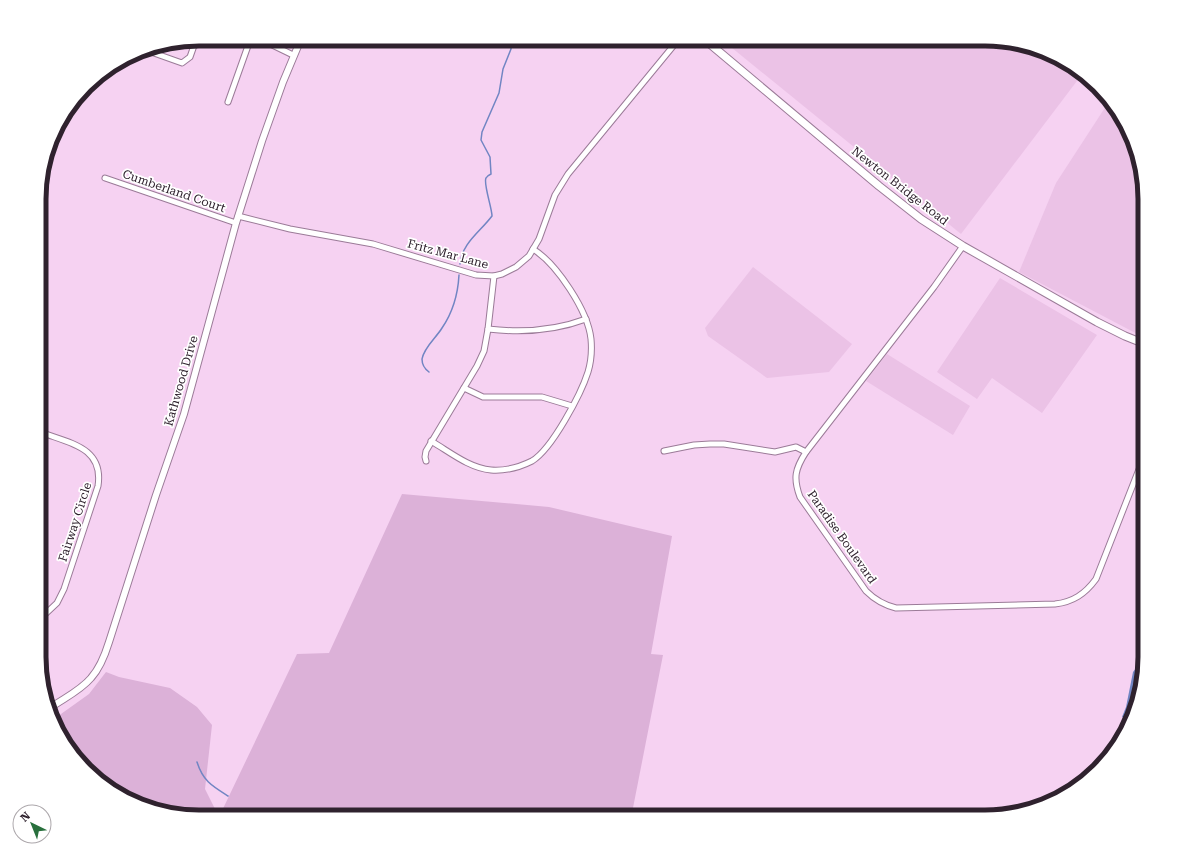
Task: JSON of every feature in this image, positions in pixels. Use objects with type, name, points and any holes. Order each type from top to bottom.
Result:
[{"type":"main road","name":"Newton Bridge Road","points":[[712,46],[904,206],[944,234],[1108,328],[1138,341]]},
{"type":"street","points":[[153,53],[182,63],[190,57],[194,46]]},
{"type":"street","points":[[228,102],[248,46]]},
{"type":"street","points":[[274,46],[293,55]]},
{"type":"street","name":"Kathwood Drive","points":[[54,706],[73,693],[91,678],[102,661],[184,414],[238,216],[262,141],[298,46]]},
{"type":"street","name":"Fritz Mar Lane","points":[[238,216],[290,229],[373,244],[476,275],[494,276],[502,274],[516,267],[529,256],[563,181],[673,46]]},
{"type":"street","name":"Cumberland Court","points":[[105,178],[236,223]]},
{"type":"street","name":"Paradise Boulevard","points":[[963,246],[934,287],[806,452],[800,461],[796,475],[796,483],[802,500],[866,591],[884,604],[896,608],[1055,604],[1074,600],[1089,588],[1096,579],[1138,472]]},
{"type":"street","points":[[431,442],[474,466],[491,470],[509,469],[532,460],[546,448],[553,440],[572,406],[584,383],[590,360],[591,339],[586,319],[579,304],[546,258],[533,249]]},
{"type":"street","points":[[426,461],[426,451],[481,359],[484,351],[494,276]]},
{"type":"street","points":[[488,329],[511,332],[540,330],[561,327],[586,319]]},
{"type":"street","points":[[464,388],[483,397],[542,397],[572,406]]},
{"type":"street","name":"Fairway Circle","points":[[46,434],[73,444],[90,454],[97,464],[99,478],[98,486],[64,589],[56,603],[46,613]]},
{"type":"street","points":[[664,451],[694,445],[710,444],[775,452],[796,447],[806,452]]},
{"type":"shaded area","points":[[730,46],[995,46],[1034,54],[1062,66],[1079,79],[961,234]]},
{"type":"shaded area","points":[[1106,106],[1118,122],[1126,140],[1133,159],[1137,179],[1138,334],[1019,272],[1056,183]]},
{"type":"shaded area","points":[[753,267],[852,344],[829,372],[767,378],[708,336],[705,328]]},
{"type":"shaded area","points":[[1000,278],[1097,335],[1042,413],[992,378],[977,399],[937,372]]},
{"type":"shaded area","points":[[887,354],[970,406],[953,435],[866,381]]},
{"type":"shaded area","points":[[402,494],[549,507],[672,536],[651,654],[663,655],[633,810],[222,810],[297,654],[329,653]]},
{"type":"shaded area","points":[[106,672],[119,677],[170,688],[197,707],[212,725],[205,789],[216,810],[189,810],[159,805],[122,790],[98,772],[84,758],[66,734],[58,716],[89,694]]},
{"type":"water","points":[[1138,665],[1133,697],[1125,718],[1122,717],[1126,707],[1133,672]]},
{"type":"waterway","points":[[460,264],[464,250],[472,238],[492,216],[485,181],[491,174],[490,157],[481,140],[482,132],[499,93],[503,69],[511,46]]},
{"type":"waterway","points":[[429,372],[423,364],[423,355],[449,316],[456,295],[459,275]]},
{"type":"waterway","points":[[197,762],[199,769],[205,778],[217,789],[228,796]]}]
